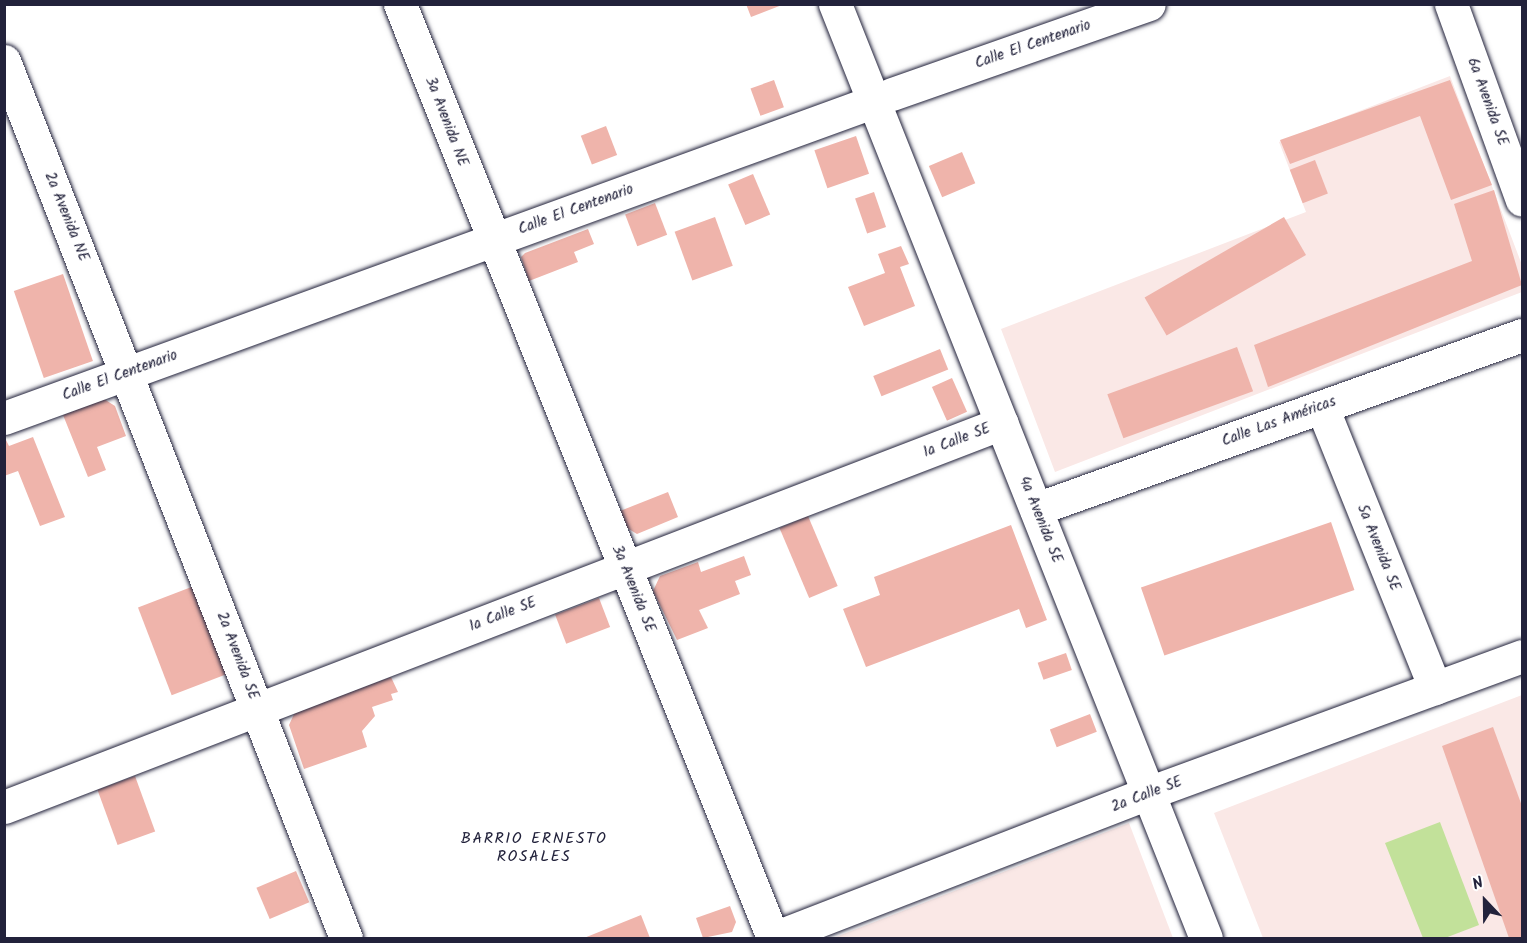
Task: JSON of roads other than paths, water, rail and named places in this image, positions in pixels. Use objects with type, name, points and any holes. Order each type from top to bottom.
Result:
[{"type":"street","name":"3a Avenida NE","points":[[400,4],[493,240]]},
{"type":"street","name":"4a Avenida SE","points":[[834,4],[884,98],[1002,423],[1206,939]]},
{"type":"street","name":"Calle El Centenario","points":[[4,418],[1149,4]]},
{"type":"street","name":"6a Avenida SE","points":[[1451,4],[1522,200]]},
{"type":"street","name":"2a Avenida NE","points":[[4,61],[128,373]]},
{"type":"street","name":"3a Avenida SE","points":[[493,240],[773,939]]},
{"type":"street","name":"Calle Las Américas","points":[[1036,509],[1522,335]]},
{"type":"street","name":"2a Avenida SE","points":[[128,373],[346,939]]},
{"type":"street","name":"5a Avenida SE","points":[[1322,407],[1435,688]]},
{"type":"street","name":"1a Calle SE","points":[[4,807],[1002,423]]},
{"type":"street","name":"2a Calle SE","points":[[773,939],[1148,794],[1522,656]]},
{"type":"district","name":"BARRIO ERNESTO ROSALES","points":[[534,848]]}]
